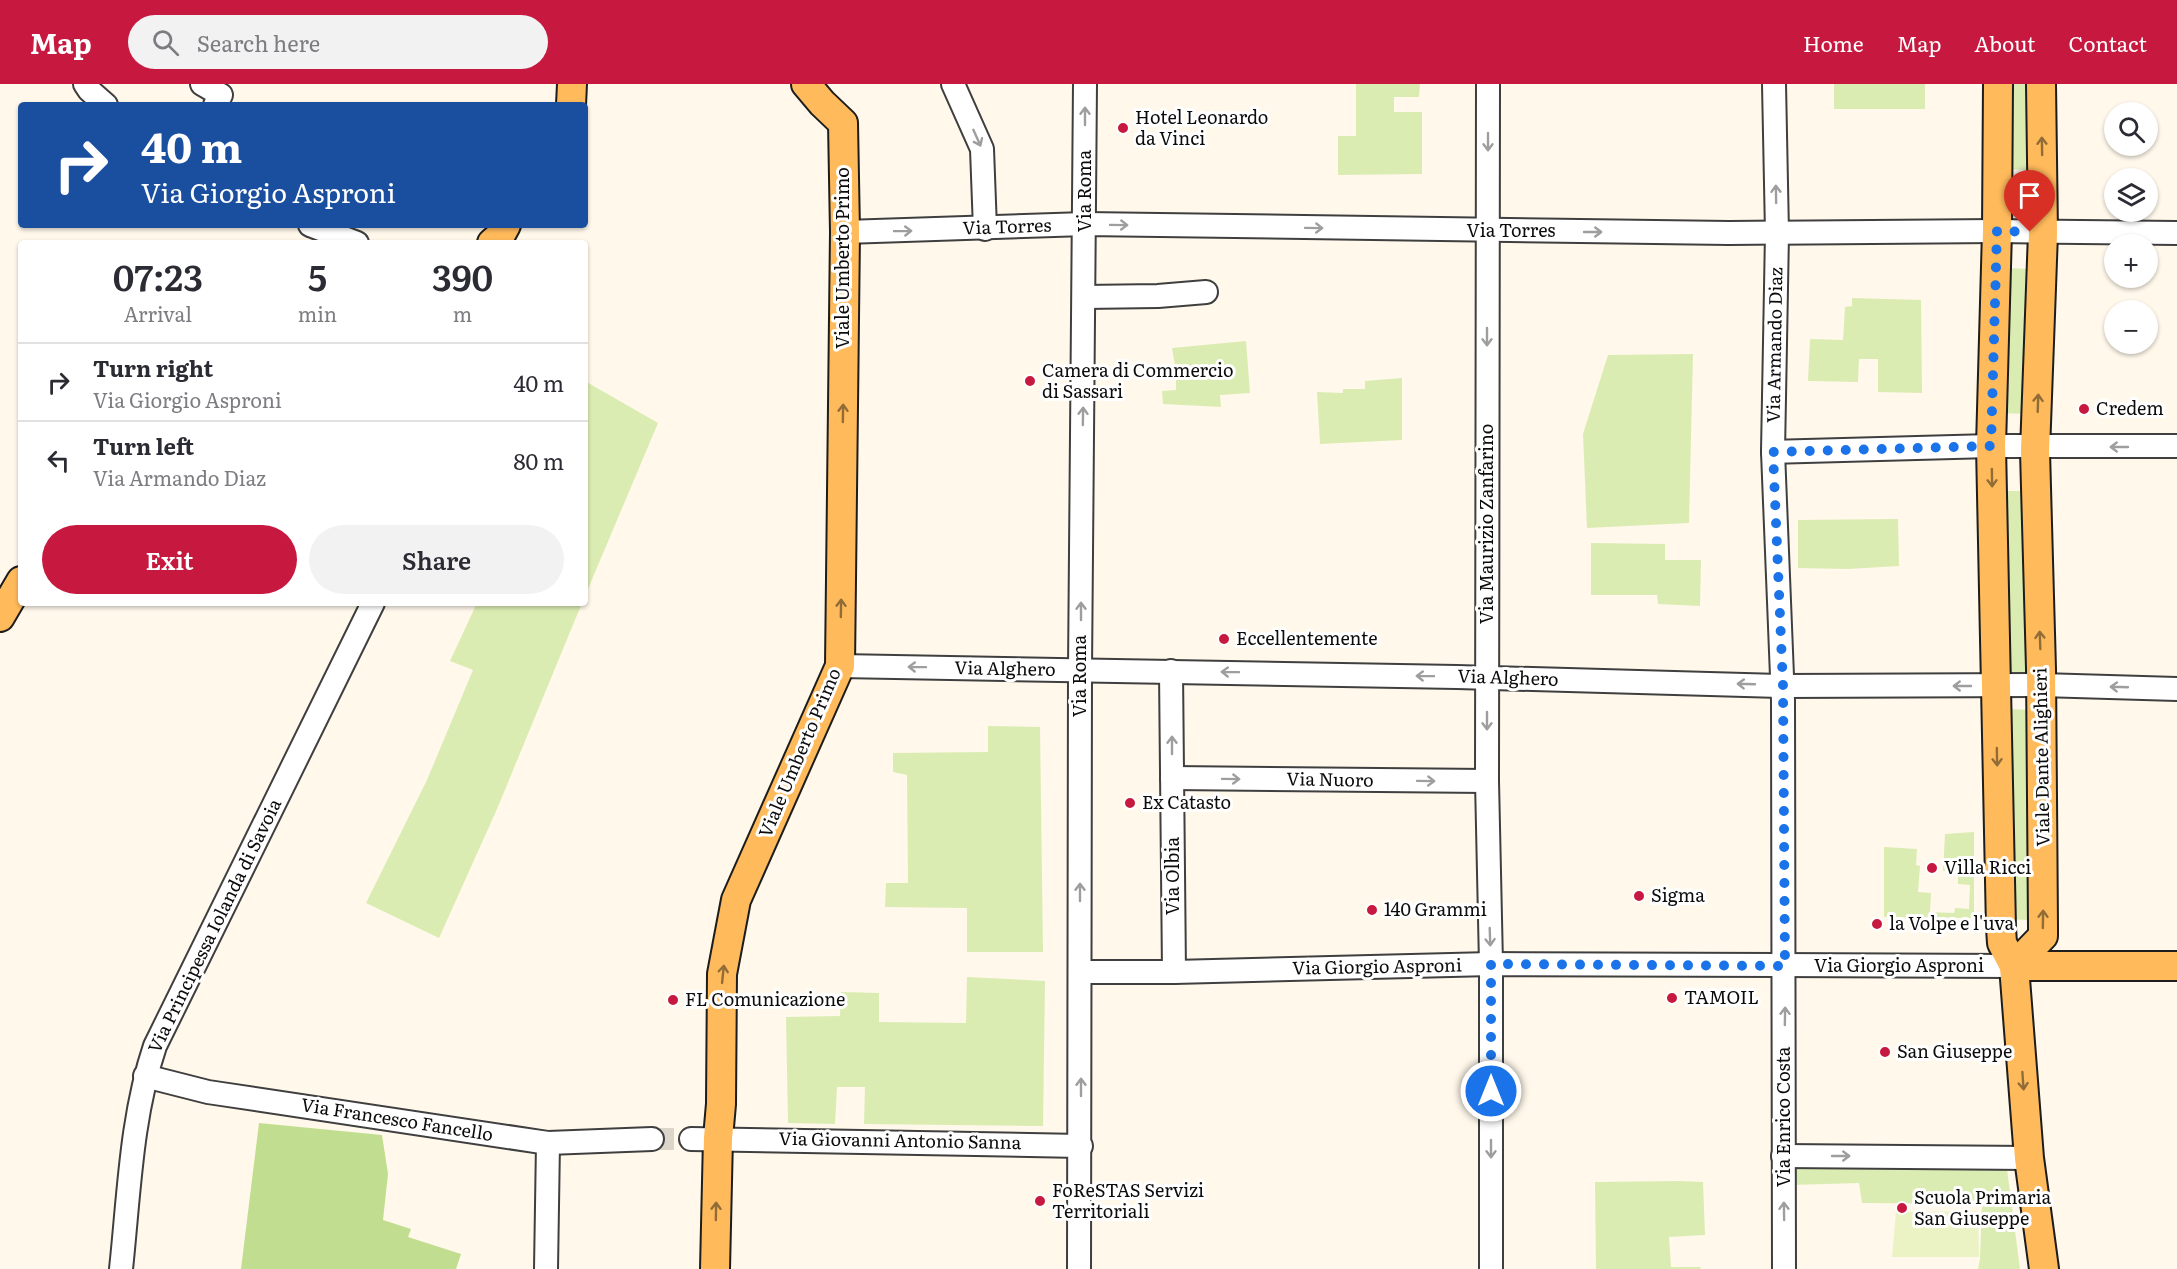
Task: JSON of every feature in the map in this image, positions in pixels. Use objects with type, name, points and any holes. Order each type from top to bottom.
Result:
[{"type":"main road","points":[[571,102],[572,84]]},
{"type":"main road","name":"Viale Umberto Primo","points":[[715,1269],[705,1138],[721,1104],[722,974],[736,900],[840,666],[845,232],[843,123],[806,84]]},
{"type":"main road","points":[[1998,84],[1997,231],[1991,446],[2001,928],[2002,943],[2014,966],[2029,1158],[2044,1269]]},
{"type":"main road","name":"Viale Dante Alighieri","points":[[2014,966],[2043,936],[2041,685],[2035,452],[2037,447],[2043,232],[2042,84]]},
{"type":"main road","points":[[495,240],[504,228]]},
{"type":"main road","points":[[0,617],[18,586]]},
{"type":"main road","name":"Via Giorgio Asproni","points":[[2014,966],[2177,966]]},
{"type":"street","points":[[85,84],[103,102]]},
{"type":"street","points":[[202,84],[221,95],[217,102]]},
{"type":"street","points":[[953,84],[982,149],[985,229]]},
{"type":"street","name":"Via Roma","points":[[1079,1269],[1080,669],[1085,84]]},
{"type":"street","name":"Via Maurizio Zanfarino","points":[[1488,84],[1487,781],[1491,964],[1491,1269]]},
{"type":"street","name":"Via Armando Diaz","points":[[1774,84],[1777,233],[1773,452],[1783,686],[1785,966]]},
{"type":"street","name":"Via Torres","points":[[845,232],[1084,224],[1487,231],[2177,233]]},
{"type":"street","points":[[318,228],[349,240]]},
{"type":"street","points":[[1084,297],[1158,296],[1206,292]]},
{"type":"street","points":[[1773,452],[1991,446],[2177,446]]},
{"type":"street","name":"Via Principessa Iolanda di Savoia","points":[[121,1269],[135,1137],[145,1076],[155,1046],[372,606]]},
{"type":"street","name":"Via Alghero","points":[[840,666],[1488,677],[1783,686],[2041,685],[2177,689]]},
{"type":"street","name":"Via Olbia","points":[[1171,671],[1174,972]]},
{"type":"street","name":"Via Nuoro","points":[[1172,778],[1487,781]]},
{"type":"street","name":"Via Giorgio Asproni","points":[[1080,972],[1174,972],[1491,964],[2014,966]]},
{"type":"street","name":"Via Enrico Costa","points":[[1784,1269],[1785,966]]},
{"type":"street","name":"Via Francesco Fancello","points":[[145,1076],[208,1092],[548,1143],[652,1139]]},
{"type":"street","name":"Via Giovanni Antonio Sanna","points":[[705,1138],[1081,1146]]},
{"type":"street","points":[[546,1269],[548,1143]]},
{"type":"street","points":[[1783,1156],[2029,1158]]},
{"type":"green space","points":[[1356,84],[1420,84],[1419,97],[1394,97],[1394,112],[1422,112],[1422,174],[1338,175],[1338,136],[1356,136]]},
{"type":"green space","points":[[1834,84],[1925,84],[1925,109],[1834,109]]},
{"type":"green space","points":[[2006,84],[2033,84],[2031,170],[2005,169]]},
{"type":"green space","points":[[2005,268],[2033,269],[2028,414],[1999,413]]},
{"type":"green space","points":[[1852,298],[1921,300],[1922,393],[1878,392],[1878,359],[1859,359],[1858,382],[1808,381],[1810,339],[1843,340],[1845,307],[1852,306]]},
{"type":"green space","points":[[1246,341],[1250,393],[1220,395],[1221,407],[1163,404],[1162,391],[1176,390],[1176,371],[1172,348]]},
{"type":"green space","points":[[1693,354],[1689,523],[1587,528],[1583,434],[1608,355]]},
{"type":"green space","points":[[1402,378],[1402,440],[1320,444],[1317,392],[1343,393],[1343,389],[1365,389],[1365,381]]},
{"type":"green space","points":[[588,383],[658,423],[588,589]]},
{"type":"green space","points":[[2005,491],[2030,491],[2034,678],[2009,678]]},
{"type":"green space","points":[[1898,519],[1899,566],[1847,569],[1798,568],[1798,520]]},
{"type":"green space","points":[[1591,543],[1665,544],[1665,560],[1701,560],[1700,606],[1658,604],[1657,595],[1591,595]]},
{"type":"green space","points":[[476,606],[581,606],[497,809],[439,938],[366,903],[427,780],[473,670],[450,661]]},
{"type":"green space","points":[[2009,709],[2031,710],[2029,920],[2007,919]]},
{"type":"green space","points":[[988,726],[1040,727],[1043,952],[967,952],[967,908],[885,907],[886,883],[908,883],[907,775],[893,772],[893,753],[988,752]]},
{"type":"green space","points":[[1974,832],[1974,918],[1884,917],[1884,847],[1917,849],[1916,865],[1920,866],[1918,892],[1931,893],[1930,912],[1954,913],[1955,908],[1969,909],[1970,885],[1958,884],[1958,871],[1943,871],[1945,834]]},
{"type":"green space","points":[[967,977],[1045,981],[1043,1126],[864,1124],[865,1087],[837,1087],[835,1124],[788,1123],[786,1017],[840,1016],[841,992],[879,993],[879,1022],[966,1023]]},
{"type":"green space","points":[[259,1123],[382,1135],[388,1174],[383,1220],[411,1229],[408,1237],[461,1254],[456,1269],[241,1269]]},
{"type":"green space","points":[[1792,1168],[2007,1169],[2020,1269],[1978,1269],[1982,1204],[1862,1203],[1859,1183],[1792,1185]]},
{"type":"green space","points":[[1595,1182],[1703,1182],[1705,1235],[1669,1237],[1671,1267],[1701,1267],[1700,1269],[1596,1269]]},
{"type":"green space","points":[[1978,1211],[1979,1257],[1892,1257],[1896,1212]]},
{"type":"tunnel","points":[[652,1139],[691,1139]]},
{"type":"place","name":"Hotel Leonardo da Vinci","points":[[1123,128]]},
{"type":"place","name":"Camera di Commercio di Sassari","points":[[1030,381]]},
{"type":"place","name":"Credem","points":[[2084,409]]},
{"type":"place","name":"Eccellentemente","points":[[1224,639]]},
{"type":"place","name":"Ex Catasto","points":[[1130,803]]},
{"type":"place","name":"Villa Ricci","points":[[1932,868]]},
{"type":"place","name":"Sigma","points":[[1639,896]]},
{"type":"place","name":"140 Grammi","points":[[1372,910]]},
{"type":"place","name":"la Volpe e l'uva","points":[[1877,924]]},
{"type":"place","name":"TAMOIL","points":[[1672,998]]},
{"type":"place","name":"FL Comunicazione","points":[[673,1000]]},
{"type":"place","name":"San Giuseppe","points":[[1885,1052]]},
{"type":"place","name":"FoReSTAS Servizi Territoriali","points":[[1040,1201]]},
{"type":"place","name":"Scuola Primaria San Giuseppe","points":[[1902,1208]]},
{"type":"route","points":[[1491,1091],[1491,964],[1785,966],[1783,686],[1773,452],[1991,446],[1997,231],[2030,232]]}]
